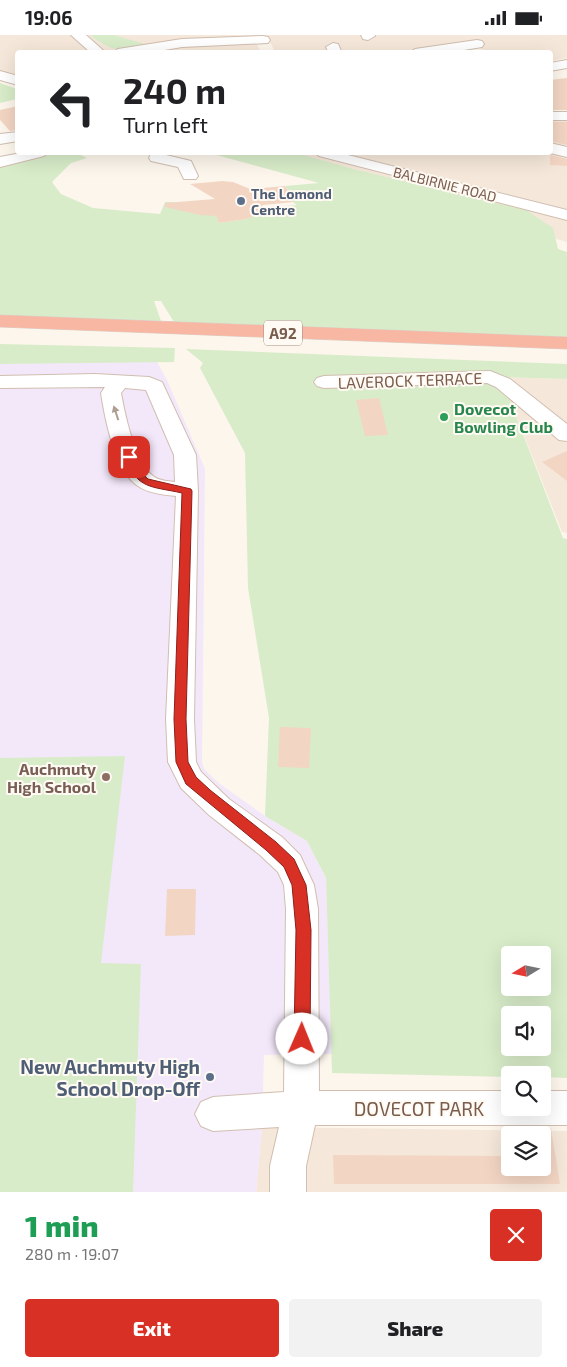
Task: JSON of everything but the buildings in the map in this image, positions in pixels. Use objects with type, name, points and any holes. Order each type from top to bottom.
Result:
[{"type":"highway","name":"A92","points":[[0,321],[567,343]]},
{"type":"highway","name":"A92","points":[[6,335],[567,355]]},
{"type":"street","points":[[78,35],[96,50]]},
{"type":"street","points":[[132,50],[154,45],[209,43],[262,37],[267,50]]},
{"type":"street","points":[[436,50],[478,44]]},
{"type":"street","points":[[553,66],[567,64]]},
{"type":"street","points":[[0,75],[15,80]]},
{"type":"street","points":[[553,116],[567,116]]},
{"type":"street","points":[[0,139],[15,136]]},
{"type":"street","points":[[553,149],[567,152]]},
{"type":"street","points":[[0,162],[30,155]]},
{"type":"street","points":[[158,155],[157,157],[184,164],[190,176]]},
{"type":"street","name":"BALBIRNIE ROAD","points":[[332,155],[567,215]]},
{"type":"street","name":"LAVEROCK TERRACE","points":[[324,382],[490,377],[503,383],[567,435]]},
{"type":"street","points":[[0,382],[149,383],[155,386],[185,455],[187,491],[180,719],[182,762],[191,780],[289,863],[299,885],[304,930],[301,1108],[288,1166],[288,1192]]},
{"type":"street","points":[[119,382],[111,393],[113,404],[136,473],[153,485],[187,491]]},
{"type":"street","name":"DOVECOT PARK","points":[[213,1114],[301,1108],[567,1108]]},
{"type":"shaded area","points":[[0,35],[567,35],[567,58],[553,60],[553,50],[482,50],[477,46],[455,50],[274,50],[269,40],[256,42],[260,50],[15,50],[15,80],[0,75]]},
{"type":"shaded area","points":[[553,119],[567,120],[567,242],[427,202],[301,155],[553,155]]},
{"type":"shaded area","name":"Auchmuty High School","points":[[156,360],[168,382],[205,469],[202,763],[205,770],[220,784],[265,816],[307,841],[326,878],[332,1054],[264,1055],[262,1127],[256,1192],[0,1192],[0,364]]},
{"type":"shaded area","points":[[501,377],[567,379],[567,533],[562,532]]},
{"type":"shaded area","points":[[262,1127],[501,1130],[501,1176],[551,1176],[551,1131],[567,1131],[567,1192],[256,1192]]},
{"type":"green space","points":[[90,35],[114,35],[148,45],[123,49],[111,48]]},
{"type":"green space","points":[[0,83],[15,88],[15,99],[0,103]]},
{"type":"green space","points":[[47,155],[80,155],[87,158],[71,163],[52,182],[61,194],[93,208],[160,214],[165,202],[179,202],[200,215],[216,215],[219,223],[247,219],[259,209],[297,205],[293,202],[285,186],[319,183],[216,155],[303,155],[353,169],[526,210],[553,228],[558,249],[567,252],[567,337],[174,322],[161,301],[154,301],[161,321],[0,317],[0,166]]},
{"type":"green space","points":[[0,344],[175,348],[174,362],[0,364]]},
{"type":"green space","points":[[186,349],[567,364],[567,379],[501,377],[563,538],[567,539],[567,1078],[551,1077],[551,1066],[501,1066],[501,1077],[332,1073],[326,878],[307,841],[265,816],[269,718],[248,588],[245,453],[200,368],[203,363]]},
{"type":"green space","points":[[125,756],[101,963],[141,964],[133,1192],[0,1192],[0,758]]},
{"type":"place","name":"The Lomond Centre","points":[[241,201]]},
{"type":"place","name":"Dovecot Bowling Club","points":[[444,417]]},
{"type":"place","name":"Auchmuty High School","points":[[106,777]]},
{"type":"place","name":"New Auchmuty High School Drop-Off","points":[[210,1077]]},
{"type":"route","points":[[129,457],[136,473],[145,481],[153,485],[187,491],[183,681],[180,719],[182,762],[191,780],[219,807],[271,846],[289,863],[299,885],[304,930],[302,1039]]}]
